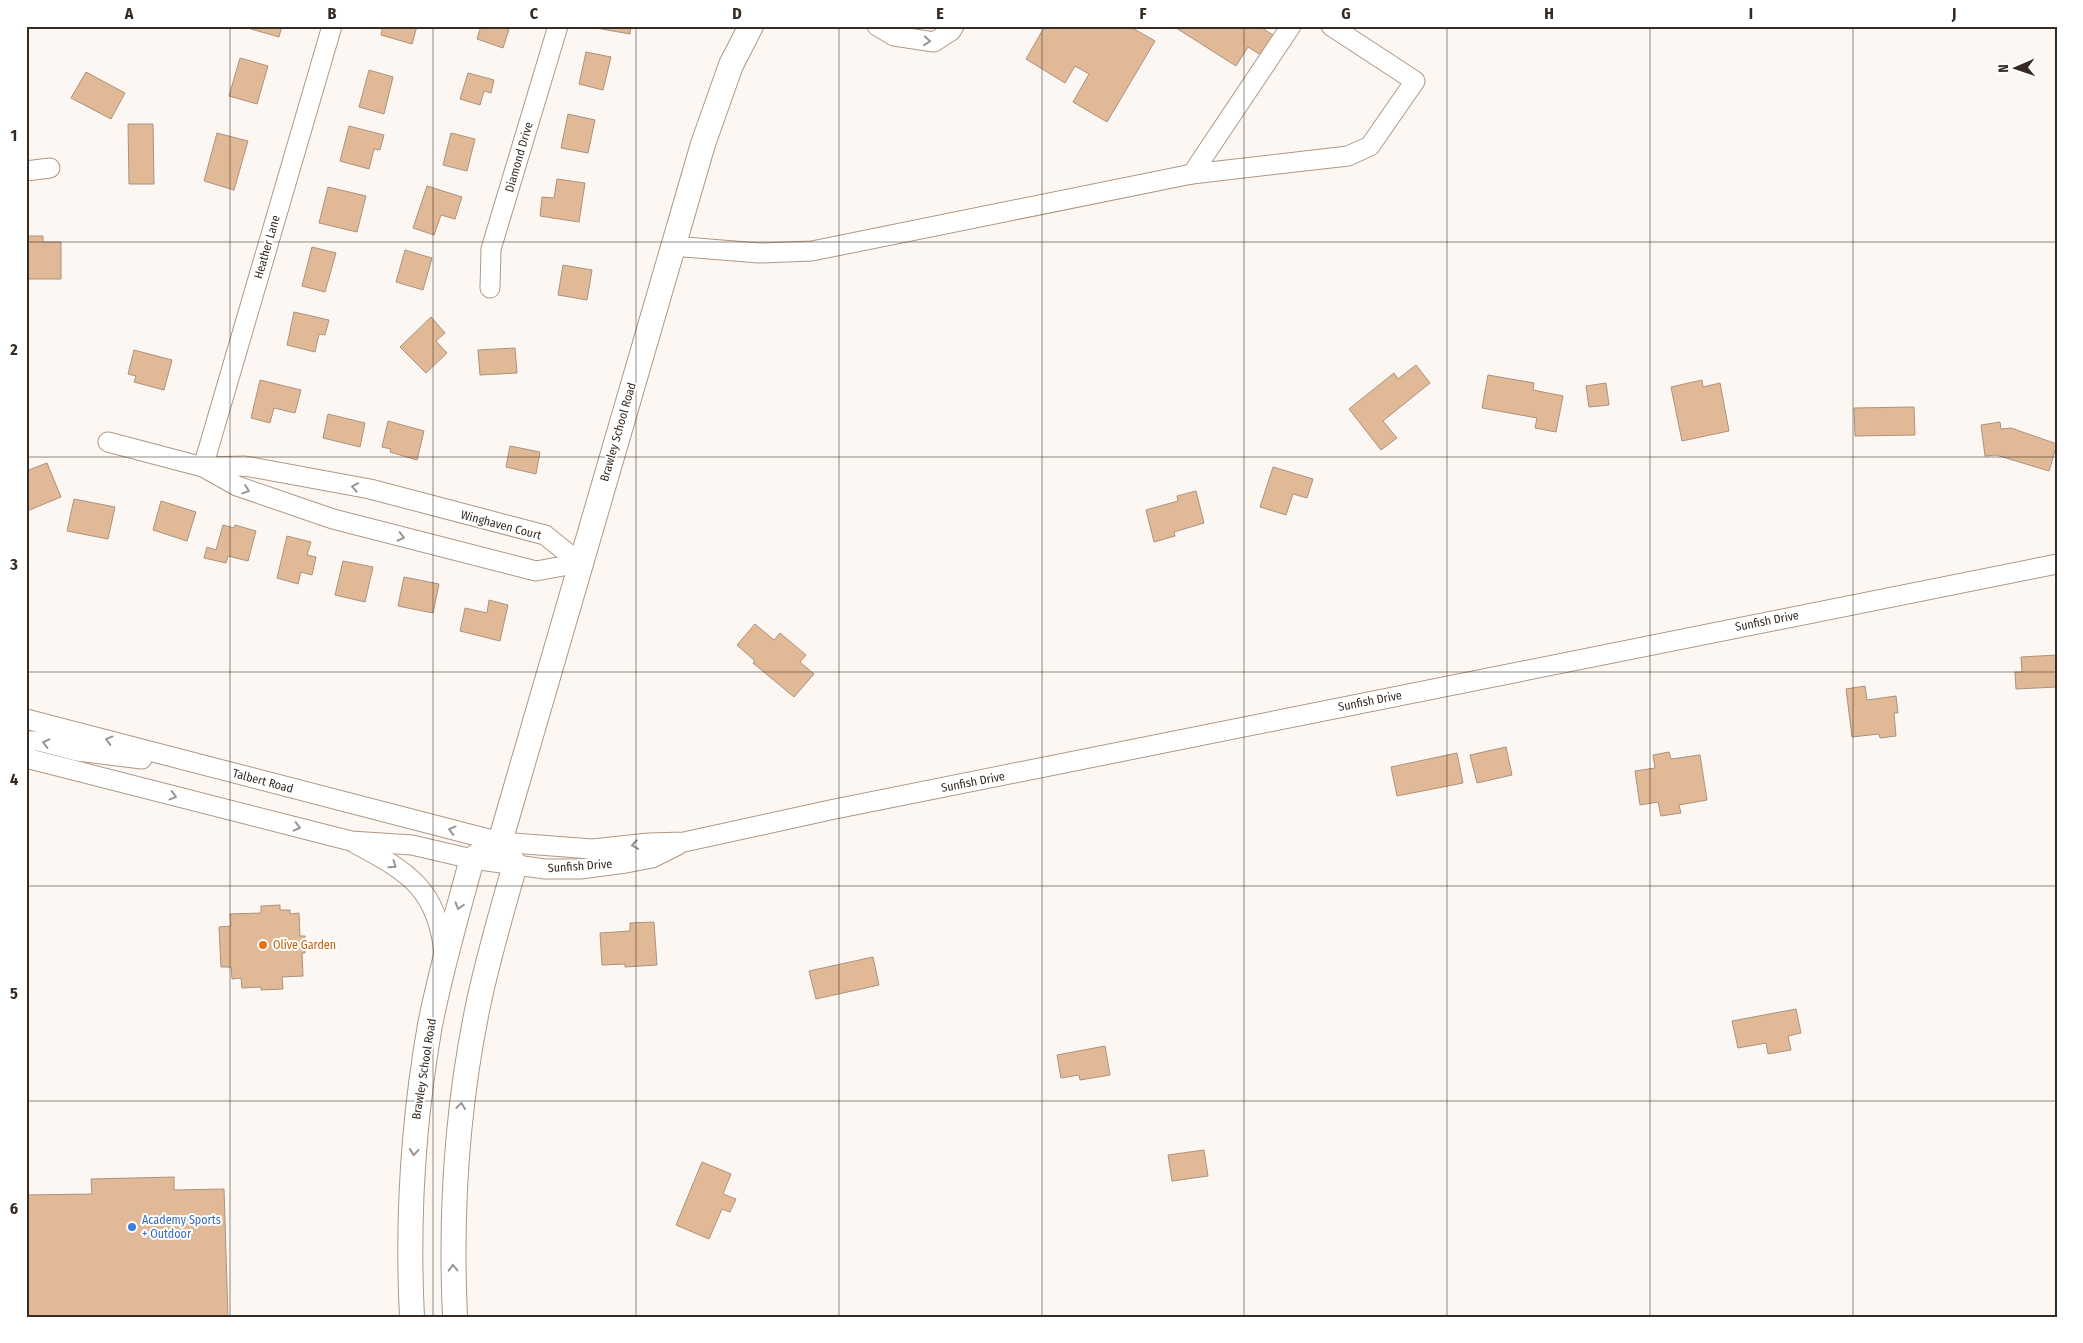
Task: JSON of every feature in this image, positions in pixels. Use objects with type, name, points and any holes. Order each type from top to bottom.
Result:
[{"type":"main road","name":"Brawley School Road","points":[[500,842],[672,246],[706,135],[732,65],[751,26]]},
{"type":"main road","points":[[455,1317],[453,1214],[456,1158],[463,1095],[486,969],[515,865],[500,842],[472,859]]},
{"type":"main road","name":"Brawley School Road","points":[[412,1317],[409,1254],[413,1155],[425,1057],[444,959],[472,859]]},
{"type":"street","name":"Heather Lane","points":[[203,467],[332,26]]},
{"type":"street","name":"Diamond Drive","points":[[490,288],[492,250],[558,26]]},
{"type":"street","points":[[877,26],[894,36],[934,42],[951,31],[954,26]]},
{"type":"street","points":[[1192,174],[1291,26]]},
{"type":"street","points":[[672,246],[759,253],[812,251],[1192,174],[1341,157],[1370,146],[1415,80],[1331,26]]},
{"type":"street","points":[[26,172],[50,168]]},
{"type":"street","name":"Winghaven Court","points":[[108,442],[203,467],[237,486],[333,520],[536,572],[580,563]]},
{"type":"street","name":"Winghaven Court","points":[[203,467],[245,466],[370,489],[545,535],[580,563]]},
{"type":"street","name":"Sunfish Drive","points":[[500,842],[592,850],[649,843],[684,842],[859,804],[2057,564]]},
{"type":"street","name":"Talbert Road","points":[[26,719],[500,842]]},
{"type":"street","points":[[26,740],[38,741],[77,751],[216,768]]},
{"type":"street","points":[[26,758],[351,840],[412,845],[472,859]]},
{"type":"street","points":[[351,840],[389,862],[419,886],[433,907],[439,921],[444,959]]},
{"type":"street","name":"Sunfish Drive","points":[[472,859],[560,870],[652,858],[684,842]]},
{"type":"building","points":[[252,26],[282,26],[279,37],[251,29]]},
{"type":"building","points":[[383,26],[417,26],[412,44],[381,35]]},
{"type":"building","points":[[481,26],[510,26],[503,48],[477,39]]},
{"type":"building","points":[[597,26],[631,26],[630,34],[596,28]]},
{"type":"building","points":[[1045,26],[1129,26],[1155,41],[1107,122],[1073,102],[1089,74],[1075,66],[1065,83],[1026,59]]},
{"type":"building","points":[[1173,26],[1263,26],[1262,28],[1276,37],[1264,57],[1248,47],[1236,66]]},
{"type":"building","points":[[586,52],[611,57],[603,90],[579,84]]},
{"type":"building","points":[[240,58],[268,66],[257,104],[229,96]]},
{"type":"building","points":[[369,70],[393,77],[384,114],[359,107]]},
{"type":"building","points":[[86,72],[125,93],[111,119],[71,98]]},
{"type":"building","points":[[468,73],[494,80],[491,93],[484,91],[480,105],[460,99]]},
{"type":"building","points":[[568,114],[595,120],[588,153],[561,148]]},
{"type":"building","points":[[128,124],[153,124],[154,184],[129,184]]},
{"type":"building","points":[[349,126],[384,135],[380,150],[374,149],[369,169],[340,161]]},
{"type":"building","points":[[217,133],[248,141],[234,190],[204,181]]},
{"type":"building","points":[[451,133],[475,139],[467,171],[443,165]]},
{"type":"building","points":[[557,179],[585,183],[579,222],[540,216],[542,197],[554,198]]},
{"type":"building","points":[[427,186],[462,197],[455,219],[441,215],[434,235],[413,228]]},
{"type":"building","points":[[328,187],[366,196],[357,232],[319,223]]},
{"type":"building","points":[[26,236],[43,236],[43,242],[61,242],[61,279],[26,279]]},
{"type":"building","points":[[312,247],[336,253],[325,292],[302,286]]},
{"type":"building","points":[[405,250],[432,258],[423,290],[396,282]]},
{"type":"building","points":[[563,265],[592,270],[587,300],[558,295]]},
{"type":"building","points":[[294,312],[329,320],[325,335],[319,334],[315,352],[287,345]]},
{"type":"building","points":[[431,317],[445,333],[436,341],[447,353],[426,373],[400,347]]},
{"type":"building","points":[[515,348],[517,373],[480,375],[478,350]]},
{"type":"building","points":[[134,350],[172,360],[164,390],[134,382],[136,376],[128,374]]},
{"type":"building","points":[[1416,365],[1430,383],[1383,421],[1397,438],[1381,450],[1349,409],[1394,373],[1398,379]]},
{"type":"building","points":[[1488,375],[1534,383],[1533,390],[1563,396],[1556,432],[1535,428],[1537,418],[1482,408]]},
{"type":"building","points":[[260,380],[301,390],[295,413],[274,408],[270,423],[251,418]]},
{"type":"building","points":[[1702,380],[1703,387],[1720,383],[1729,431],[1682,441],[1671,387]]},
{"type":"building","points":[[1606,383],[1609,405],[1589,407],[1586,386]]},
{"type":"building","points":[[1914,407],[1915,435],[1855,436],[1854,408]]},
{"type":"building","points":[[328,414],[365,423],[360,447],[323,438]]},
{"type":"building","points":[[388,421],[424,431],[417,460],[390,452],[391,449],[382,447]]},
{"type":"building","points":[[2000,422],[2001,429],[2011,428],[2057,444],[2049,471],[1996,455],[1985,456],[1981,425]]},
{"type":"building","points":[[510,446],[540,452],[536,474],[506,467]]},
{"type":"building","points":[[47,463],[61,497],[27,511],[26,471]]},
{"type":"building","points":[[1273,467],[1313,479],[1307,498],[1293,494],[1286,515],[1260,507]]},
{"type":"building","points":[[1196,491],[1204,523],[1174,532],[1175,536],[1154,542],[1146,510],[1178,501],[1177,496]]},
{"type":"building","points":[[74,499],[115,507],[108,539],[67,531]]},
{"type":"building","points":[[161,501],[196,512],[187,541],[153,530]]},
{"type":"building","points":[[223,525],[234,528],[235,525],[256,531],[248,561],[228,556],[226,563],[204,558],[207,547],[216,550]]},
{"type":"building","points":[[287,536],[311,542],[307,555],[316,557],[312,575],[301,572],[298,584],[277,578]]},
{"type":"building","points":[[343,561],[373,567],[365,602],[335,595]]},
{"type":"building","points":[[404,577],[439,584],[433,613],[398,606]]},
{"type":"building","points":[[489,600],[508,605],[500,641],[460,631],[465,608],[487,613]]},
{"type":"building","points":[[755,624],[774,640],[780,633],[806,655],[800,662],[814,674],[794,697],[753,663],[755,661],[737,645]]},
{"type":"building","points":[[2057,655],[2057,687],[2016,689],[2015,672],[2022,672],[2021,657]]},
{"type":"building","points":[[1865,686],[1867,700],[1896,696],[1898,713],[1894,713],[1896,736],[1880,738],[1879,734],[1852,737],[1846,689]]},
{"type":"building","points":[[1506,747],[1512,775],[1477,783],[1470,755]]},
{"type":"building","points":[[1669,752],[1671,759],[1700,755],[1707,800],[1679,805],[1681,813],[1661,816],[1658,802],[1640,805],[1635,771],[1655,768],[1653,755]]},
{"type":"building","points":[[1457,753],[1463,783],[1397,796],[1391,767]]},
{"type":"building","name":"Olive Garden","points":[[280,905],[280,910],[290,910],[290,914],[299,913],[300,936],[305,936],[305,953],[302,953],[303,976],[282,977],[283,989],[261,990],[261,987],[242,988],[241,978],[232,979],[231,967],[221,967],[219,927],[231,926],[230,914],[261,913],[261,906]]},
{"type":"building","points":[[654,922],[657,965],[625,967],[625,964],[602,965],[600,933],[630,931],[630,923]]},
{"type":"building","points":[[873,957],[879,985],[816,999],[809,971]]},
{"type":"building","points":[[1796,1009],[1801,1033],[1788,1036],[1791,1050],[1768,1054],[1766,1043],[1738,1048],[1732,1021]]},
{"type":"building","points":[[1105,1046],[1110,1075],[1080,1080],[1079,1075],[1061,1078],[1057,1055]]},
{"type":"building","points":[[1204,1150],[1208,1176],[1172,1181],[1168,1155]]},
{"type":"building","points":[[702,1162],[731,1174],[723,1194],[736,1199],[730,1212],[722,1209],[709,1239],[676,1225]]},
{"type":"building","points":[[174,1177],[174,1190],[224,1189],[228,1317],[26,1317],[26,1195],[92,1194],[91,1179]]},
{"type":"place","name":"Olive Garden","points":[[263,945]]},
{"type":"place","name":"Academy Sports + Outdoor","points":[[132,1227]]}]
